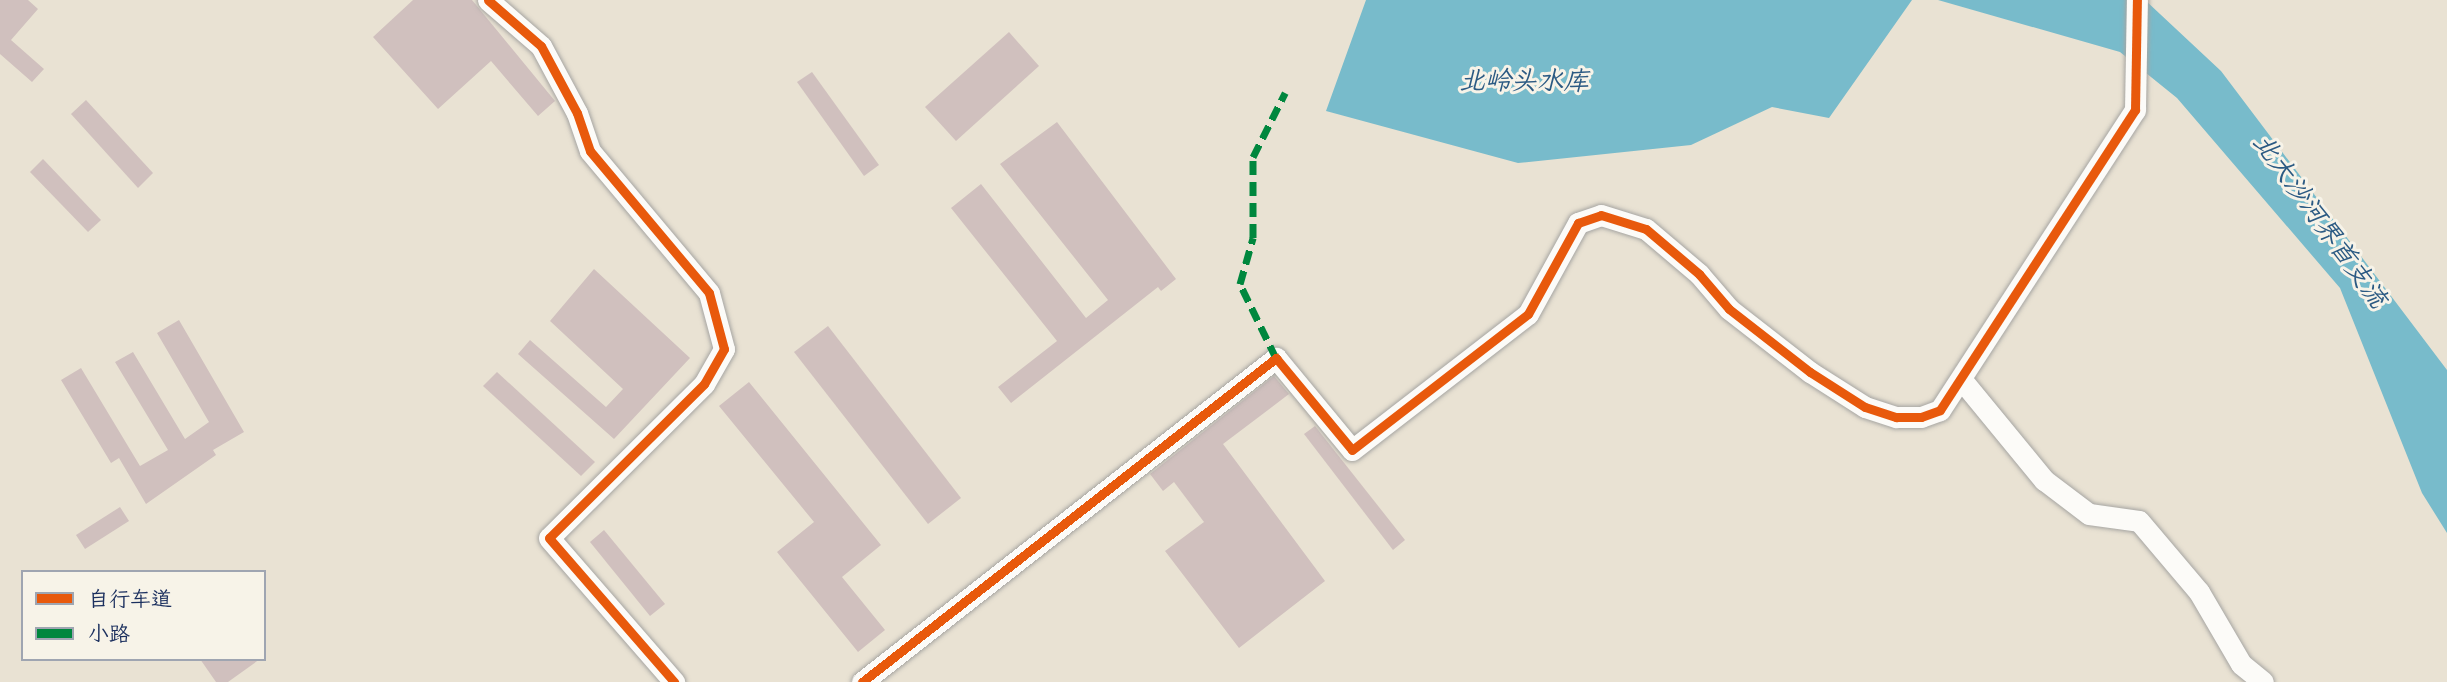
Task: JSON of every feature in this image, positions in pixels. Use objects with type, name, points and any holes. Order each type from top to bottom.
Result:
[{"type":"street","points":[[488,0],[541,46],[577,113],[590,151],[709,293],[724,349],[704,384],[550,538],[674,682]]},
{"type":"street","points":[[862,682],[1276,358],[1352,450],[1528,314],[1578,223],[1601,215],[1646,229],[1699,274],[1729,309],[1810,372],[1865,407],[1896,417],[1921,417],[1940,410],[2135,110],[2137,0]]},
{"type":"street","points":[[1961,379],[2044,480],[2090,514],[2139,521],[2199,592],[2241,664],[2263,682]]},
{"type":"water","name":"北岭头水库","points":[[1366,0],[1912,0],[1829,118],[1772,107],[1691,145],[1518,163],[1326,111]]},
{"type":"water","name":"北大沙河界首支流","points":[[1938,0],[2145,0],[2221,71],[2447,370],[2447,533],[2422,493],[2340,288],[2177,98],[2120,52]]},
{"type":"building","points":[[0,0],[28,0],[38,9],[11,40],[44,69],[32,82],[0,54]]},
{"type":"building","points":[[413,0],[472,0],[555,101],[538,116],[491,61],[438,109],[373,37]]},
{"type":"building","points":[[1009,32],[1039,66],[956,141],[925,107]]},
{"type":"building","points":[[812,72],[879,165],[864,176],[797,82]]},
{"type":"building","points":[[86,100],[153,173],[138,188],[71,114]]},
{"type":"building","points":[[1057,122],[1176,279],[1161,291],[1158,287],[1011,403],[998,387],[1057,341],[951,208],[981,184],[1086,318],[1108,300],[1000,164]]},
{"type":"building","points":[[43,159],[101,220],[88,232],[30,172]]},
{"type":"building","points":[[594,269],[690,358],[614,439],[518,354],[530,340],[606,407],[623,389],[550,321]]},
{"type":"building","points":[[179,320],[244,432],[213,450],[216,455],[146,504],[119,458],[111,463],[61,380],[81,368],[140,466],[168,450],[115,362],[133,352],[185,439],[209,422],[157,333]]},
{"type":"building","points":[[828,326],[961,498],[928,524],[794,352]]},
{"type":"building","points":[[497,372],[595,462],[581,476],[483,386]]},
{"type":"building","points":[[1274,376],[1289,394],[1223,444],[1325,581],[1239,648],[1165,551],[1204,522],[1174,482],[1163,491],[1150,474]]},
{"type":"building","points":[[749,382],[881,545],[842,577],[885,630],[858,652],[777,552],[814,522],[719,406]]},
{"type":"building","points":[[1315,426],[1405,540],[1393,550],[1304,434]]},
{"type":"building","points":[[120,507],[129,521],[85,549],[76,535]]},
{"type":"building","points":[[604,530],[665,604],[650,616],[590,542]]},
{"type":"building","points":[[201,661],[257,661],[228,682],[216,682]]},
{"type":"marked path","points":[[1276,358],[1240,284],[1253,238],[1253,157],[1285,93]]},
{"type":"cycle path","points":[[488,0],[541,46],[577,113],[590,151],[709,293],[724,349],[704,384],[549,538],[674,682]]},
{"type":"cycle path","points":[[862,682],[1276,358],[1352,450],[1528,314],[1578,223],[1601,215],[1646,229],[1699,274],[1729,309],[1810,372],[1865,407],[1896,417],[1921,417],[1940,410],[2135,110],[2137,0]]}]
